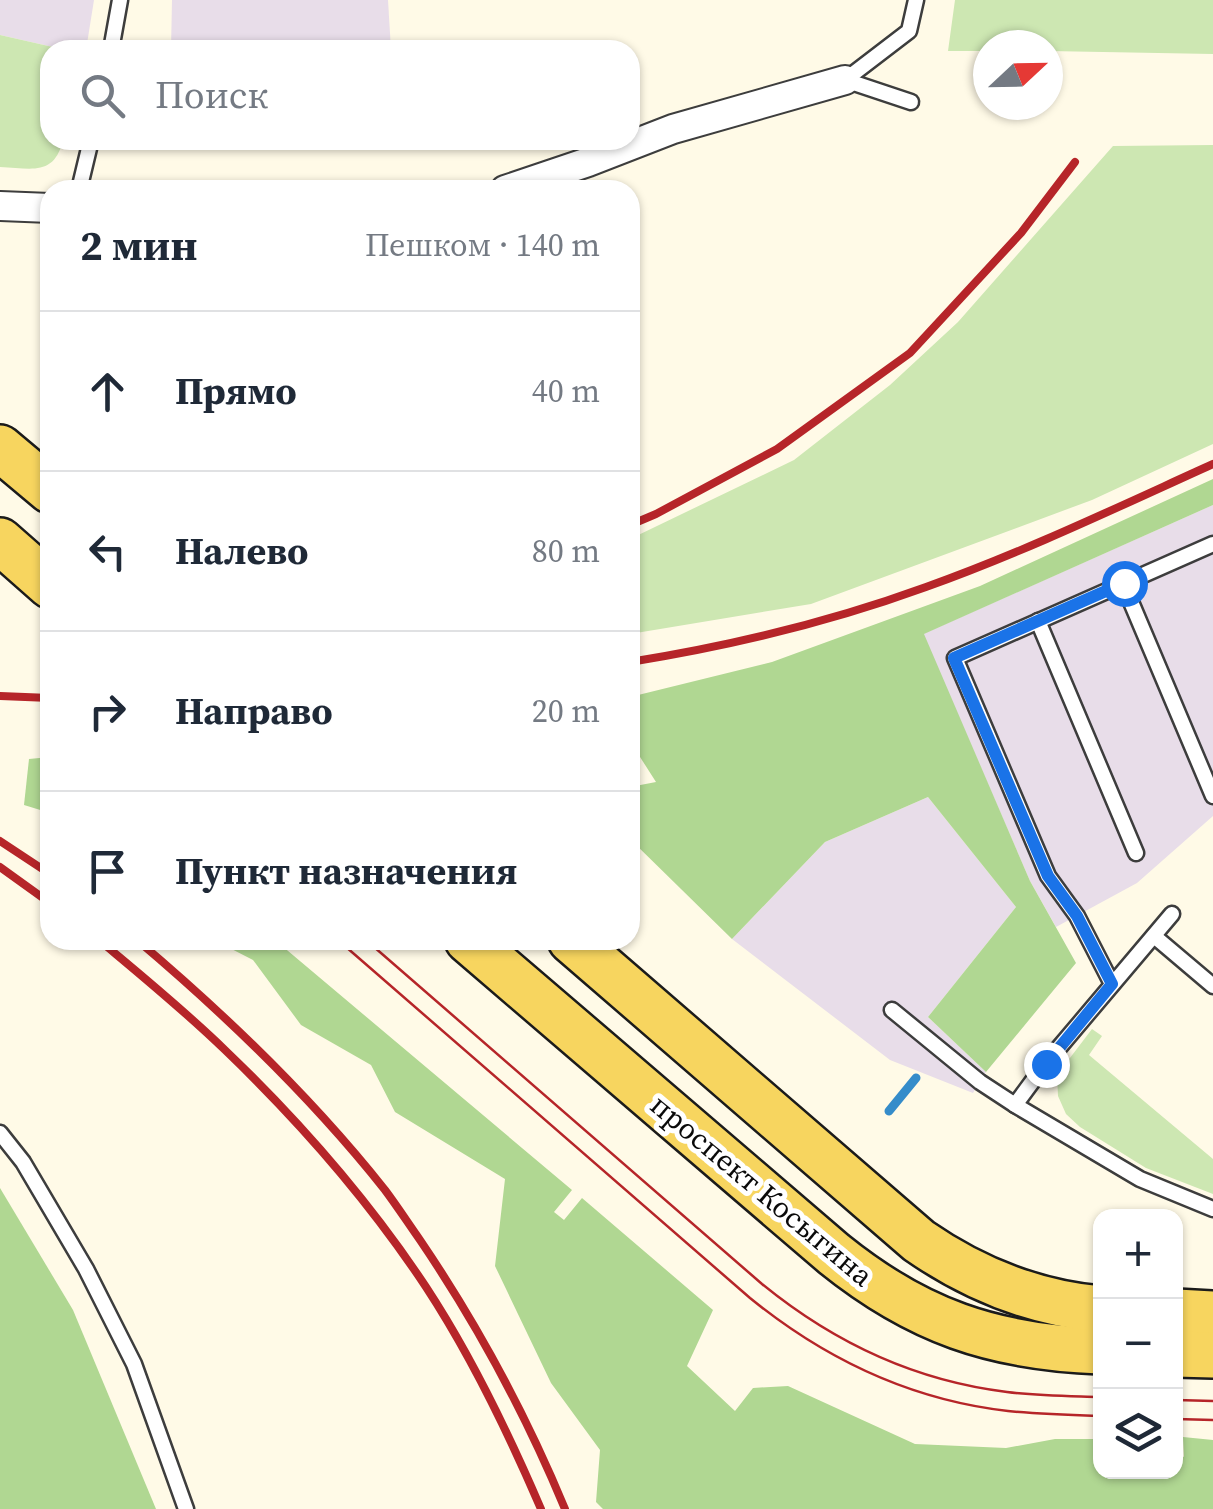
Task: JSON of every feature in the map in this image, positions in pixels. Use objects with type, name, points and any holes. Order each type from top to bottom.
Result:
[{"type":"main road","points":[[0,448],[40,482]]},
{"type":"main road","points":[[0,541],[40,576]]},
{"type":"main road","name":"проспект Косыгина","points":[[480,950],[834,1254],[880,1289],[933,1317],[989,1336],[1046,1348],[1093,1351]]},
{"type":"main road","name":"проспект Косыгина","points":[[583,950],[919,1241],[963,1269],[1011,1290],[1093,1308]]},
{"type":"main road","points":[[1183,1312],[1213,1314]]},
{"type":"main road","points":[[1183,1354],[1213,1355]]},
{"type":"street","points":[[640,142],[846,80]]},
{"type":"street","points":[[534,180],[619,150]]},
{"type":"street","points":[[0,206],[40,208]]},
{"type":"lane","points":[[113,40],[120,0]]},
{"type":"lane","points":[[846,80],[909,31],[916,0]]},
{"type":"lane","points":[[846,80],[910,102]]},
{"type":"lane","points":[[81,180],[89,150]]},
{"type":"lane","points":[[1112,984],[1077,916],[1048,876],[954,658],[1212,547]]},
{"type":"lane","points":[[1124,583],[1213,796]]},
{"type":"lane","points":[[1038,621],[1136,853]]},
{"type":"lane","points":[[1016,1106],[1046,1064],[1172,914]]},
{"type":"lane","points":[[1154,936],[1213,986]]},
{"type":"lane","points":[[892,1010],[980,1082],[1016,1106],[1140,1179],[1213,1209]]},
{"type":"lane","points":[[0,1133],[24,1162],[126,1349],[186,1509]]},
{"type":"shaded area","points":[[0,0],[94,0],[88,40],[40,40],[40,44],[0,35]]},
{"type":"shaded area","points":[[172,0],[388,0],[390,40],[171,40]]},
{"type":"shaded area","points":[[1213,505],[1213,816],[1137,883],[1056,927],[1030,881],[923,634]]},
{"type":"shaded area","points":[[928,797],[1016,907],[928,1017],[986,1072],[973,1093],[890,1060],[732,939],[825,842]]},
{"type":"green space","points":[[955,0],[1213,0],[1213,54],[1063,51],[1063,30],[973,30],[973,51],[948,51]]},
{"type":"green space","points":[[0,35],[40,44],[40,150],[60,150],[54,160],[40,168],[0,167]]},
{"type":"green space","points":[[1213,145],[1213,444],[1092,500],[811,604],[640,632],[640,534],[794,460],[890,385],[958,322],[1113,146]]},
{"type":"green space","points":[[1213,479],[1213,505],[924,634],[1030,881],[1076,963],[986,1072],[928,1017],[1016,907],[928,797],[825,842],[732,939],[640,849],[640,785],[656,782],[640,757],[640,695],[772,662],[980,586]]},
{"type":"green space","points":[[40,758],[40,810],[24,805],[29,759]]},
{"type":"green space","points":[[234,950],[287,950],[572,1190],[554,1212],[564,1220],[582,1198],[713,1310],[687,1366],[735,1411],[753,1388],[788,1386],[915,1444],[1006,1448],[1055,1439],[1093,1439],[1093,1479],[1183,1479],[1183,1437],[1213,1440],[1213,1509],[603,1509],[596,1502],[600,1450],[551,1383],[495,1266],[505,1179],[395,1112],[371,1065],[301,1025],[253,960]]},
{"type":"green space","points":[[1092,1029],[1102,1036],[1089,1055],[1213,1159],[1213,1194],[1146,1168],[1066,1114],[1058,1096],[1057,1075]]},
{"type":"green space","points":[[0,1188],[73,1310],[156,1509],[0,1509]]},
{"type":"waterway","points":[[889,1111],[916,1078]]},
{"type":"tram line","points":[[350,950],[750,1298],[808,1340],[871,1373],[937,1397],[1008,1411],[1093,1416]]},
{"type":"tram line","points":[[378,950],[762,1284],[817,1324],[877,1356],[940,1379],[1007,1392],[1093,1397]]},
{"type":"tram line","points":[[1183,1400],[1213,1401]]},
{"type":"tram line","points":[[1183,1419],[1213,1420]]},
{"type":"railway","points":[[640,521],[777,449],[910,353],[1021,233],[1075,162]]},
{"type":"railway","points":[[640,660],[780,632],[890,600],[1035,544],[1213,464]]},
{"type":"railway","points":[[0,696],[40,698]]},
{"type":"railway","points":[[0,841],[40,867]]},
{"type":"railway","points":[[0,867],[40,896]]},
{"type":"railway","points":[[111,950],[253,1077],[332,1163],[381,1224],[459,1340],[541,1509]]},
{"type":"railway","points":[[148,950],[267,1059],[385,1190],[481,1337],[565,1509]]},
{"type":"route","points":[[1046,1064],[1112,984],[1077,916],[1048,876],[954,658],[1124,583]]}]
